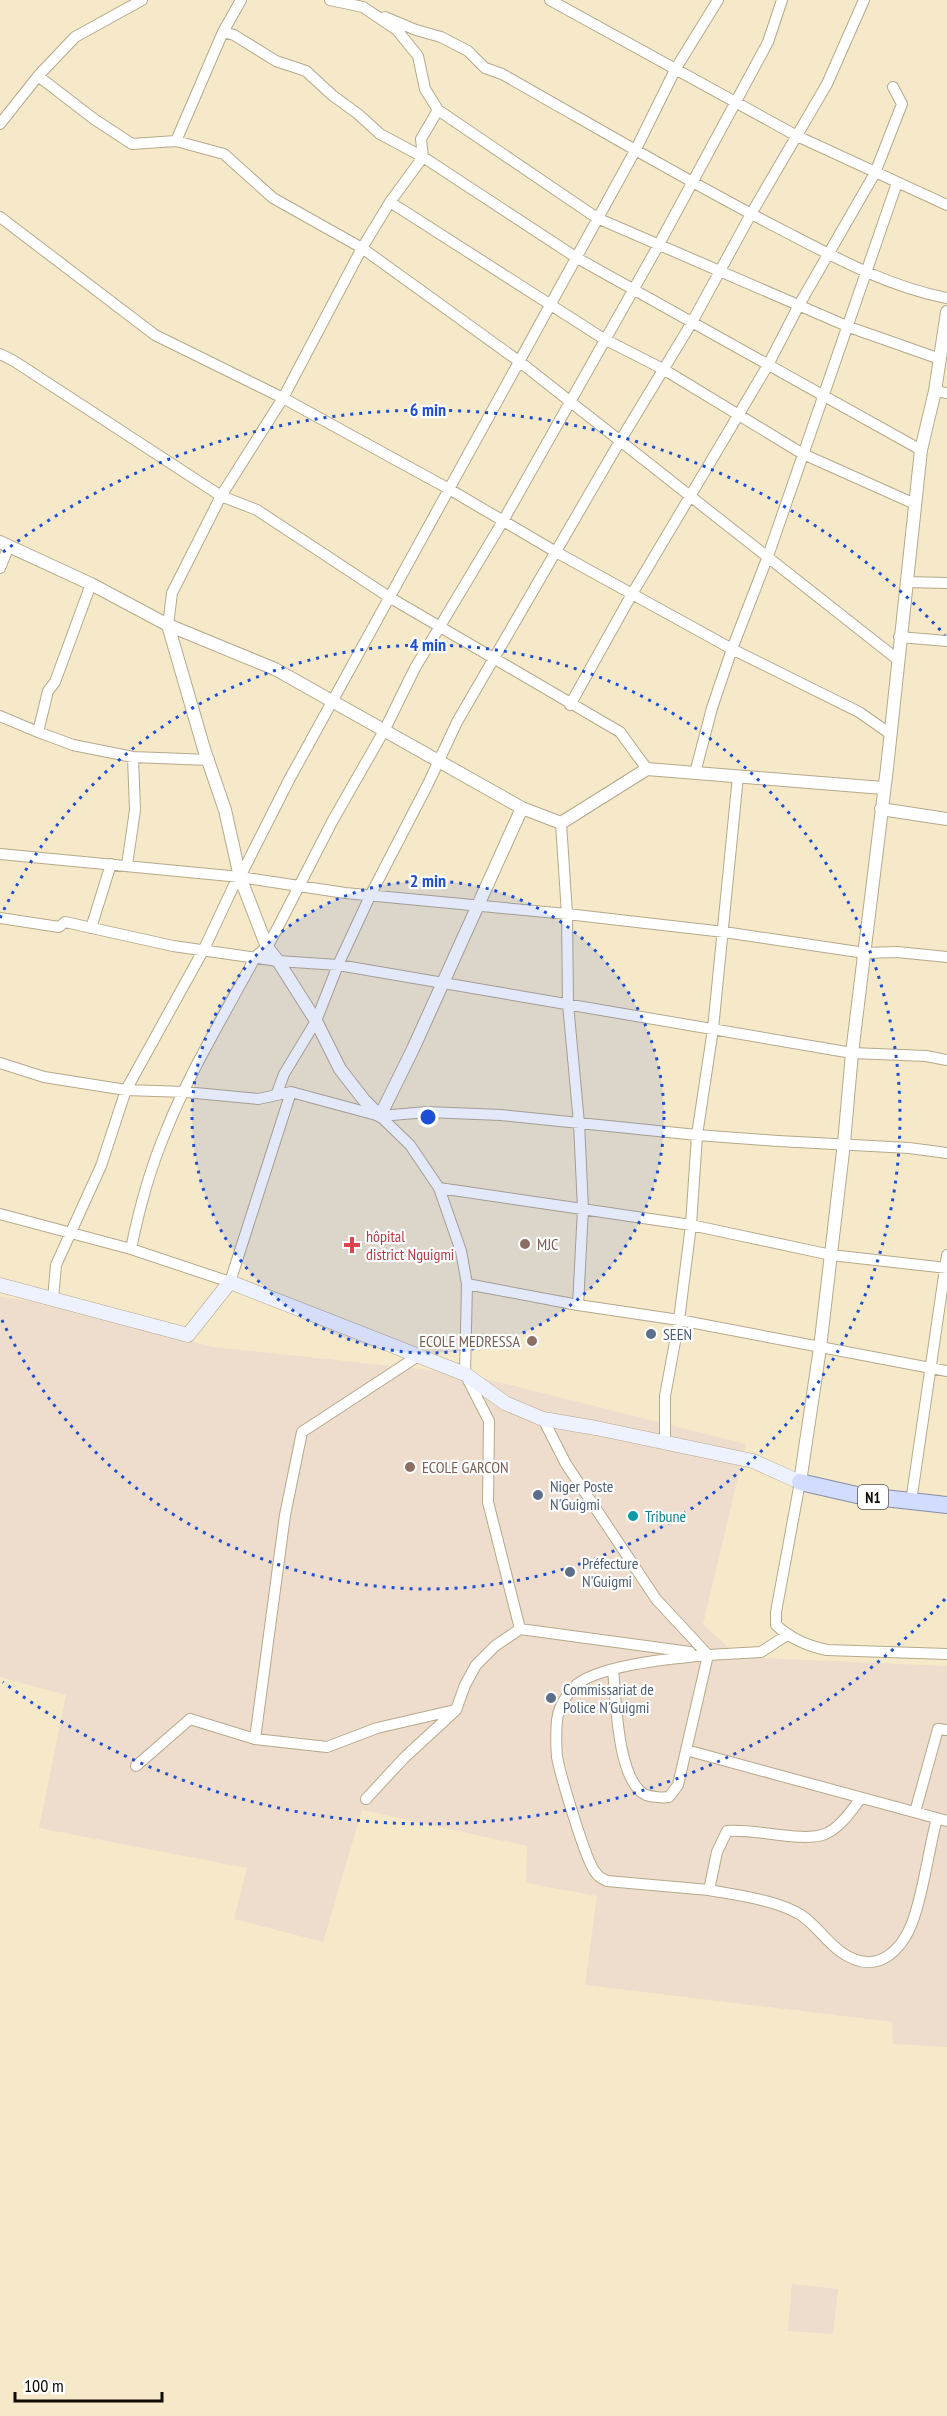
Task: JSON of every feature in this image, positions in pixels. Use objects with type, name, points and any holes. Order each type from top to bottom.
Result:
[{"type":"highway","name":"N1","points":[[800,1482],[856,1495],[947,1504]]},
{"type":"main road","points":[[0,1285],[188,1335],[231,1282]]},
{"type":"main road","name":"N1","points":[[231,1282],[465,1374],[505,1403],[543,1419],[753,1461],[800,1482]]},
{"type":"street","points":[[0,124],[38,76],[75,37],[142,0]]},
{"type":"street","points":[[176,141],[223,32],[241,0]]},
{"type":"street","points":[[330,0],[363,7],[416,30],[441,37],[468,51],[485,68],[502,74],[751,214],[865,272],[916,293],[947,298]]},
{"type":"street","points":[[550,0],[797,136],[947,204]]},
{"type":"street","points":[[53,1299],[56,1265],[101,1166],[126,1090],[204,949],[235,883],[289,780],[335,701],[389,597],[551,306],[636,149],[676,68],[718,0]]},
{"type":"street","points":[[130,1249],[138,1210],[166,1131],[185,1092],[256,956],[267,947],[333,820],[385,729],[415,668],[503,521],[693,183],[768,42],[782,0]]},
{"type":"street","points":[[277,1094],[284,1074],[316,1021],[338,965],[371,894],[457,722],[620,441],[691,324],[797,136],[826,84],[864,0]]},
{"type":"street","points":[[363,7],[397,30],[418,56],[425,89],[438,110],[597,218],[849,327],[940,359]]},
{"type":"street","points":[[223,32],[234,35],[276,61],[306,71],[380,134],[423,157],[577,258],[691,324],[921,450]]},
{"type":"street","points":[[38,76],[94,119],[132,144],[176,141],[224,154],[273,198],[362,248],[520,363],[897,659]]},
{"type":"street","points":[[570,705],[632,594],[768,365],[799,305],[875,173],[902,104],[893,87]]},
{"type":"street","points":[[438,110],[421,139],[423,157],[390,202],[362,248],[283,398],[221,496],[172,593],[168,625],[225,810],[240,877],[267,947],[316,1021],[340,1069],[364,1100],[410,1145],[439,1188],[461,1251],[467,1284],[465,1374],[489,1421],[488,1502],[520,1629]]},
{"type":"street","points":[[695,773],[712,708],[732,649],[768,556],[897,183]]},
{"type":"street","points":[[390,202],[604,339],[663,369],[803,454],[915,504]]},
{"type":"street","points":[[0,217],[154,335],[283,398],[732,649],[859,712],[889,733]]},
{"type":"street","points":[[947,312],[940,359],[941,392],[921,450],[820,1348],[800,1482],[776,1612],[776,1624],[787,1635],[810,1647],[827,1650],[947,1654]]},
{"type":"street","points":[[0,354],[221,496],[257,510],[389,597],[570,705],[620,732],[647,769]]},
{"type":"street","points":[[0,568],[4,544],[91,584],[168,625],[275,669],[522,808],[561,823]]},
{"type":"street","points":[[906,582],[947,583]]},
{"type":"street","points":[[38,732],[48,692],[55,682],[91,584]]},
{"type":"street","points":[[899,637],[947,641]]},
{"type":"street","points":[[0,716],[73,746],[133,757],[208,760]]},
{"type":"street","points":[[127,865],[135,810],[133,757]]},
{"type":"street","points":[[561,823],[647,769],[883,788]]},
{"type":"street","points":[[665,1442],[665,1396],[679,1320],[691,1225],[697,1135],[713,1029],[738,776]]},
{"type":"street","points":[[380,1116],[522,808]]},
{"type":"street","points":[[881,809],[947,819]]},
{"type":"street","points":[[561,823],[567,914],[568,1004],[579,1123],[583,1209],[578,1305]]},
{"type":"street","points":[[0,854],[127,865],[299,886],[567,914],[724,932],[865,953],[897,952],[947,957]]},
{"type":"street","points":[[91,928],[111,864]]},
{"type":"street","points":[[0,918],[59,927],[65,922],[173,946],[256,956],[278,961],[338,965],[852,1053],[926,1056],[947,1060]]},
{"type":"street","points":[[0,1063],[44,1077],[126,1090],[185,1092],[258,1099],[291,1092],[380,1116],[427,1112],[460,1113],[697,1135],[844,1143],[947,1153]]},
{"type":"street","points":[[0,1214],[130,1249],[231,1282],[291,1092]]},
{"type":"street","points":[[439,1188],[691,1225],[831,1255],[946,1268]]},
{"type":"street","points":[[911,1502],[947,1255]]},
{"type":"street","points":[[467,1284],[578,1305],[679,1320],[947,1371]]},
{"type":"street","points":[[255,1739],[285,1515],[302,1432],[418,1356]]},
{"type":"street","points":[[543,1419],[566,1464],[656,1599],[708,1654]]},
{"type":"street","points":[[366,1799],[404,1758],[456,1710],[465,1685],[476,1665],[495,1646],[520,1629],[708,1654]]},
{"type":"street","points":[[686,1750],[942,1819],[916,1912],[904,1939],[894,1952],[878,1962],[854,1960],[840,1951],[801,1915],[786,1908],[744,1896],[709,1890],[607,1881],[596,1873],[587,1858],[558,1758],[557,1717],[564,1699],[574,1686],[593,1676],[613,1670],[665,1659],[708,1654],[760,1652],[787,1635]]},
{"type":"street","points":[[613,1670],[623,1754],[633,1783],[645,1795],[669,1797],[678,1785],[708,1654]]},
{"type":"street","points":[[136,1766],[190,1719],[255,1739],[327,1747],[377,1728],[456,1710]]},
{"type":"street","points":[[915,1812],[938,1729],[947,1730]]},
{"type":"street","points":[[709,1890],[717,1852],[727,1831],[744,1830],[809,1837],[825,1834],[840,1824],[861,1798]]},
{"type":"shaded area","points":[[0,1297],[50,1304],[213,1347],[467,1374],[746,1444],[703,1624],[738,1657],[947,1666],[947,2047],[893,2044],[892,2022],[585,1985],[597,1896],[526,1883],[527,1846],[362,1810],[323,1942],[234,1919],[247,1868],[39,1828],[66,1695],[0,1677]]},
{"type":"shaded area","points":[[792,2284],[838,2289],[833,2334],[788,2331]]},
{"type":"place","name":"MJC","points":[[525,1244]]},
{"type":"place","name":"hôpital district Nguigmi","points":[[352,1245]]},
{"type":"place","name":"SEEN","points":[[651,1334]]},
{"type":"place","name":"ECOLE MEDRESSA","points":[[532,1341]]},
{"type":"place","name":"ECOLE GARCON","points":[[410,1467]]},
{"type":"place","name":"Niger Poste N'Guigmi","points":[[538,1495]]},
{"type":"place","name":"Tribune","points":[[633,1516]]},
{"type":"place","name":"Préfecture N'Guigmi","points":[[570,1572]]},
{"type":"place","name":"Commissariat de Police N'Guigmi","points":[[551,1698]]}]
